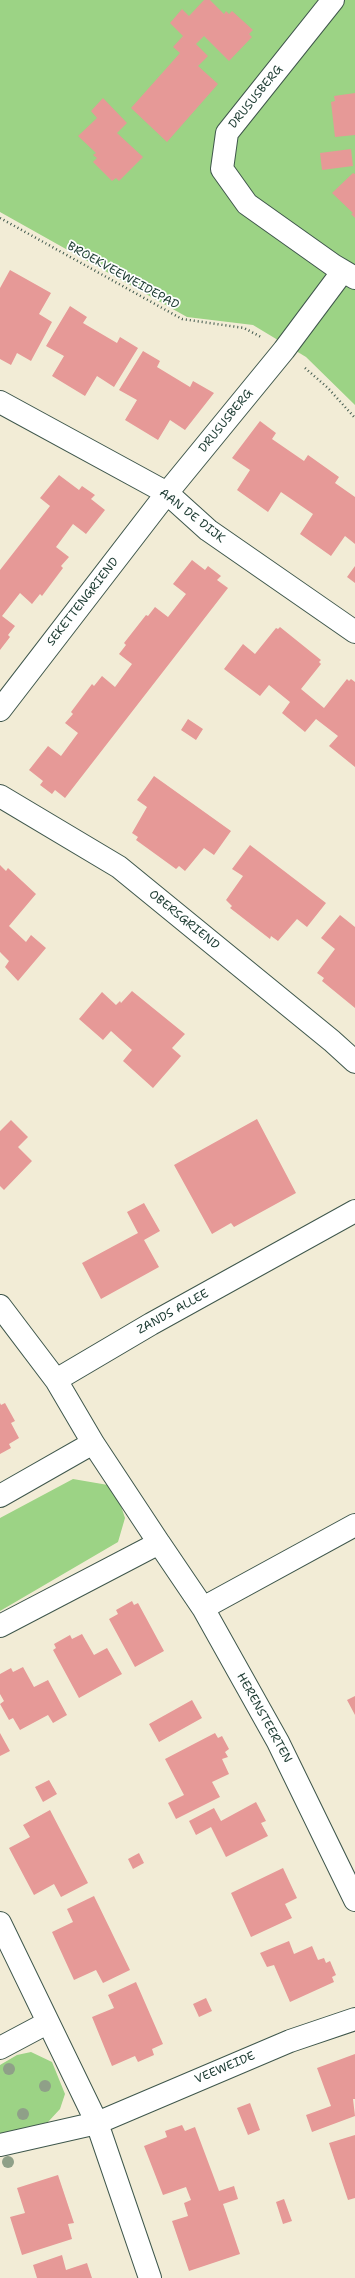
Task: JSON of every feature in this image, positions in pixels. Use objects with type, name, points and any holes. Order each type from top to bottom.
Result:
[{"type":"street","name":"DRUSUSBERG","points":[[166,494],[284,350],[349,275],[247,204],[222,169],[227,133],[333,0]]},
{"type":"street","name":"AAN DE DIJK","points":[[0,402],[166,494],[208,530],[355,632]]},
{"type":"street","name":"SEKETTENGRIEND","points":[[0,710],[166,494]]},
{"type":"street","name":"OBERSGRIEND","points":[[0,796],[119,867],[332,1041],[355,1062]]},
{"type":"street","name":"ZANDS ALLEE","points":[[56,1380],[151,1324],[355,1211]]},
{"type":"street","points":[[0,1306],[56,1380],[93,1443],[159,1542],[0,1626]]},
{"type":"street","points":[[0,1496],[93,1443]]},
{"type":"street","points":[[202,1608],[355,1525]]},
{"type":"street","name":"HERENSTEERTEN","points":[[159,1542],[202,1608],[278,1742],[355,1900]]},
{"type":"street","points":[[0,1923],[47,2023],[97,2123],[150,2278]]},
{"type":"street","name":"VEEWEIDE","points":[[0,2146],[97,2123],[290,2041],[355,2019]]},
{"type":"street","points":[[0,2048],[47,2023]]},
{"type":"path","name":"BROEKVEEWEIDEPAD","points":[[0,218],[182,320],[244,328],[284,350],[328,388],[355,418]]},
{"type":"green space","points":[[0,0],[355,0],[355,405],[306,357],[253,325],[187,317],[0,212]]},
{"type":"green space","points":[[73,1479],[108,1485],[118,1497],[125,1518],[118,1542],[0,1611],[0,1518]]},
{"type":"green space","points":[[31,2052],[52,2062],[65,2094],[60,2109],[48,2122],[0,2135],[0,2065],[17,2055]]},
{"type":"building","points":[[204,0],[210,0],[224,14],[226,11],[229,14],[232,11],[253,30],[249,34],[252,37],[229,61],[204,36],[196,44],[208,56],[198,66],[218,84],[167,142],[131,108],[180,53],[173,47],[183,36],[170,23],[182,9],[189,16]]},
{"type":"building","points":[[355,93],[355,135],[335,137],[331,102],[335,101],[334,96]]},
{"type":"building","points":[[103,98],[127,123],[117,133],[143,157],[119,181],[116,178],[112,181],[93,162],[97,158],[93,155],[96,153],[78,136],[97,118],[91,111]]},
{"type":"building","points":[[351,149],[353,166],[322,170],[320,153]]},
{"type":"building","points":[[353,173],[355,174],[355,218],[351,214],[353,213],[332,193]]},
{"type":"building","points":[[10,270],[51,293],[39,314],[52,322],[31,361],[17,353],[11,365],[0,359],[0,288]]},
{"type":"building","points":[[70,306],[87,317],[83,323],[117,343],[120,337],[138,348],[114,387],[97,376],[85,396],[52,376],[64,356],[46,346]]},
{"type":"building","points":[[143,351],[160,361],[157,367],[190,387],[193,381],[214,393],[185,430],[170,420],[158,440],[125,420],[137,400],[119,390]]},
{"type":"building","points":[[260,421],[276,433],[272,439],[304,461],[308,455],[339,477],[335,483],[355,497],[355,544],[345,536],[331,556],[300,534],[313,514],[281,492],[268,512],[237,490],[250,470],[232,458]]},
{"type":"building","points":[[59,475],[79,490],[82,486],[95,495],[91,499],[105,510],[86,534],[73,524],[56,547],[69,557],[61,566],[63,568],[42,596],[40,594],[32,604],[20,593],[2,616],[15,626],[8,635],[10,637],[0,650],[0,570],[50,506],[40,498]]},
{"type":"building","points":[[192,560],[205,570],[208,566],[221,576],[217,580],[228,588],[65,798],[55,790],[52,794],[40,785],[43,781],[29,770],[48,746],[61,756],[78,733],[65,723],[73,714],[71,712],[92,684],[94,686],[102,676],[115,687],[132,664],[119,654],[126,645],[124,643],[146,615],[148,616],[155,607],[168,617],[186,594],[173,584]]},
{"type":"building","points":[[355,566],[355,583],[347,577]]},
{"type":"building","points":[[280,627],[321,660],[319,662],[321,664],[301,689],[324,708],[347,679],[349,681],[351,679],[355,682],[355,767],[329,746],[338,736],[316,719],[305,732],[282,713],[290,702],[269,685],[260,696],[224,669],[243,644],[255,654],[276,628],[278,629]]},
{"type":"building","points":[[188,719],[203,729],[196,740],[181,730]]},
{"type":"building","points":[[154,776],[231,831],[214,855],[204,848],[185,871],[179,866],[176,869],[136,840],[138,837],[132,833],[147,807],[137,800]]},
{"type":"building","points":[[250,845],[326,903],[307,927],[297,919],[278,941],[271,936],[270,939],[230,908],[232,906],[226,900],[243,876],[232,869]]},
{"type":"building","points":[[0,865],[6,871],[8,868],[36,894],[9,926],[26,942],[31,935],[46,948],[18,981],[5,967],[9,961],[0,952]]},
{"type":"building","points":[[340,915],[355,927],[355,1008],[322,981],[324,978],[317,973],[335,949],[321,938]]},
{"type":"building","points":[[132,991],[185,1034],[172,1048],[181,1056],[153,1088],[123,1061],[132,1050],[111,1031],[103,1040],[79,1019],[102,992],[116,1005],[120,1001],[121,1003]]},
{"type":"building","points":[[257,1119],[296,1193],[234,1227],[231,1223],[212,1234],[174,1165]]},
{"type":"building","points":[[11,1120],[28,1137],[18,1147],[32,1161],[4,1190],[0,1186],[0,1131]]},
{"type":"building","points":[[144,1203],[160,1231],[144,1240],[159,1267],[101,1299],[82,1263],[138,1233],[127,1212]]},
{"type":"building","points":[[0,1403],[1,1405],[5,1403],[15,1421],[11,1423],[19,1438],[9,1444],[11,1448],[0,1454]]},
{"type":"building","points":[[132,1601],[134,1605],[138,1603],[164,1651],[135,1667],[109,1619],[118,1614],[116,1610]]},
{"type":"building","points":[[82,1634],[94,1655],[107,1648],[122,1674],[79,1698],[53,1650],[56,1648],[54,1644],[70,1635],[72,1639]]},
{"type":"building","points":[[23,1667],[34,1687],[48,1680],[67,1715],[53,1723],[48,1715],[20,1730],[13,1718],[9,1720],[0,1704],[4,1701],[0,1694],[0,1674],[11,1668],[13,1672]]},
{"type":"building","points":[[355,1696],[355,1715],[347,1700]]},
{"type":"building","points":[[192,1700],[202,1718],[159,1742],[149,1724]]},
{"type":"building","points":[[0,1733],[10,1751],[0,1756]]},
{"type":"building","points":[[215,1733],[218,1738],[222,1736],[229,1749],[225,1752],[228,1757],[222,1759],[229,1774],[212,1782],[220,1797],[176,1819],[168,1803],[184,1795],[165,1759]]},
{"type":"building","points":[[49,1780],[57,1794],[43,1802],[35,1787]]},
{"type":"building","points":[[256,1802],[266,1821],[261,1823],[268,1836],[226,1857],[211,1827],[196,1835],[189,1821],[214,1808],[221,1821]]},
{"type":"building","points":[[50,1810],[88,1883],[61,1897],[54,1884],[34,1895],[9,1848],[30,1837],[23,1825]]},
{"type":"building","points":[[139,1853],[144,1863],[133,1869],[128,1859]]},
{"type":"building","points":[[283,1868],[297,1898],[285,1904],[292,1918],[251,1937],[231,1893]]},
{"type":"building","points":[[94,1896],[130,1970],[103,1983],[96,1970],[74,1980],[52,1932],[73,1922],[67,1909]]},
{"type":"building","points":[[289,1941],[294,1954],[312,1946],[318,1960],[324,1958],[326,1963],[330,1961],[336,1975],[332,1977],[334,1982],[290,2002],[274,1965],[267,1967],[260,1953]]},
{"type":"building","points":[[136,1982],[163,2044],[152,2049],[154,2055],[138,2062],[135,2056],[112,2066],[92,2017],[114,2008],[108,1995]]},
{"type":"building","points":[[206,1998],[212,2011],[199,2017],[193,2004]]},
{"type":"building","points":[[355,2054],[355,2099],[353,2099],[355,2116],[312,2132],[306,2115],[331,2106],[317,2068]]},
{"type":"building","points":[[250,2103],[260,2130],[248,2135],[237,2108]]},
{"type":"building","points":[[182,2125],[185,2131],[195,2127],[219,2191],[234,2186],[238,2199],[223,2204],[240,2254],[189,2271],[172,2221],[188,2216],[184,2203],[191,2200],[186,2187],[163,2195],[144,2146],[167,2137],[165,2131]]},
{"type":"building","points":[[355,2135],[355,2198],[348,2200],[329,2143]]},
{"type":"building","points":[[58,2175],[74,2223],[68,2224],[72,2239],[22,2255],[10,2217],[25,2213],[17,2188]]},
{"type":"building","points":[[284,2199],[292,2221],[283,2224],[276,2202]]},
{"type":"building","points":[[62,2255],[66,2270],[87,2263],[92,2278],[37,2278],[33,2265]]}]
